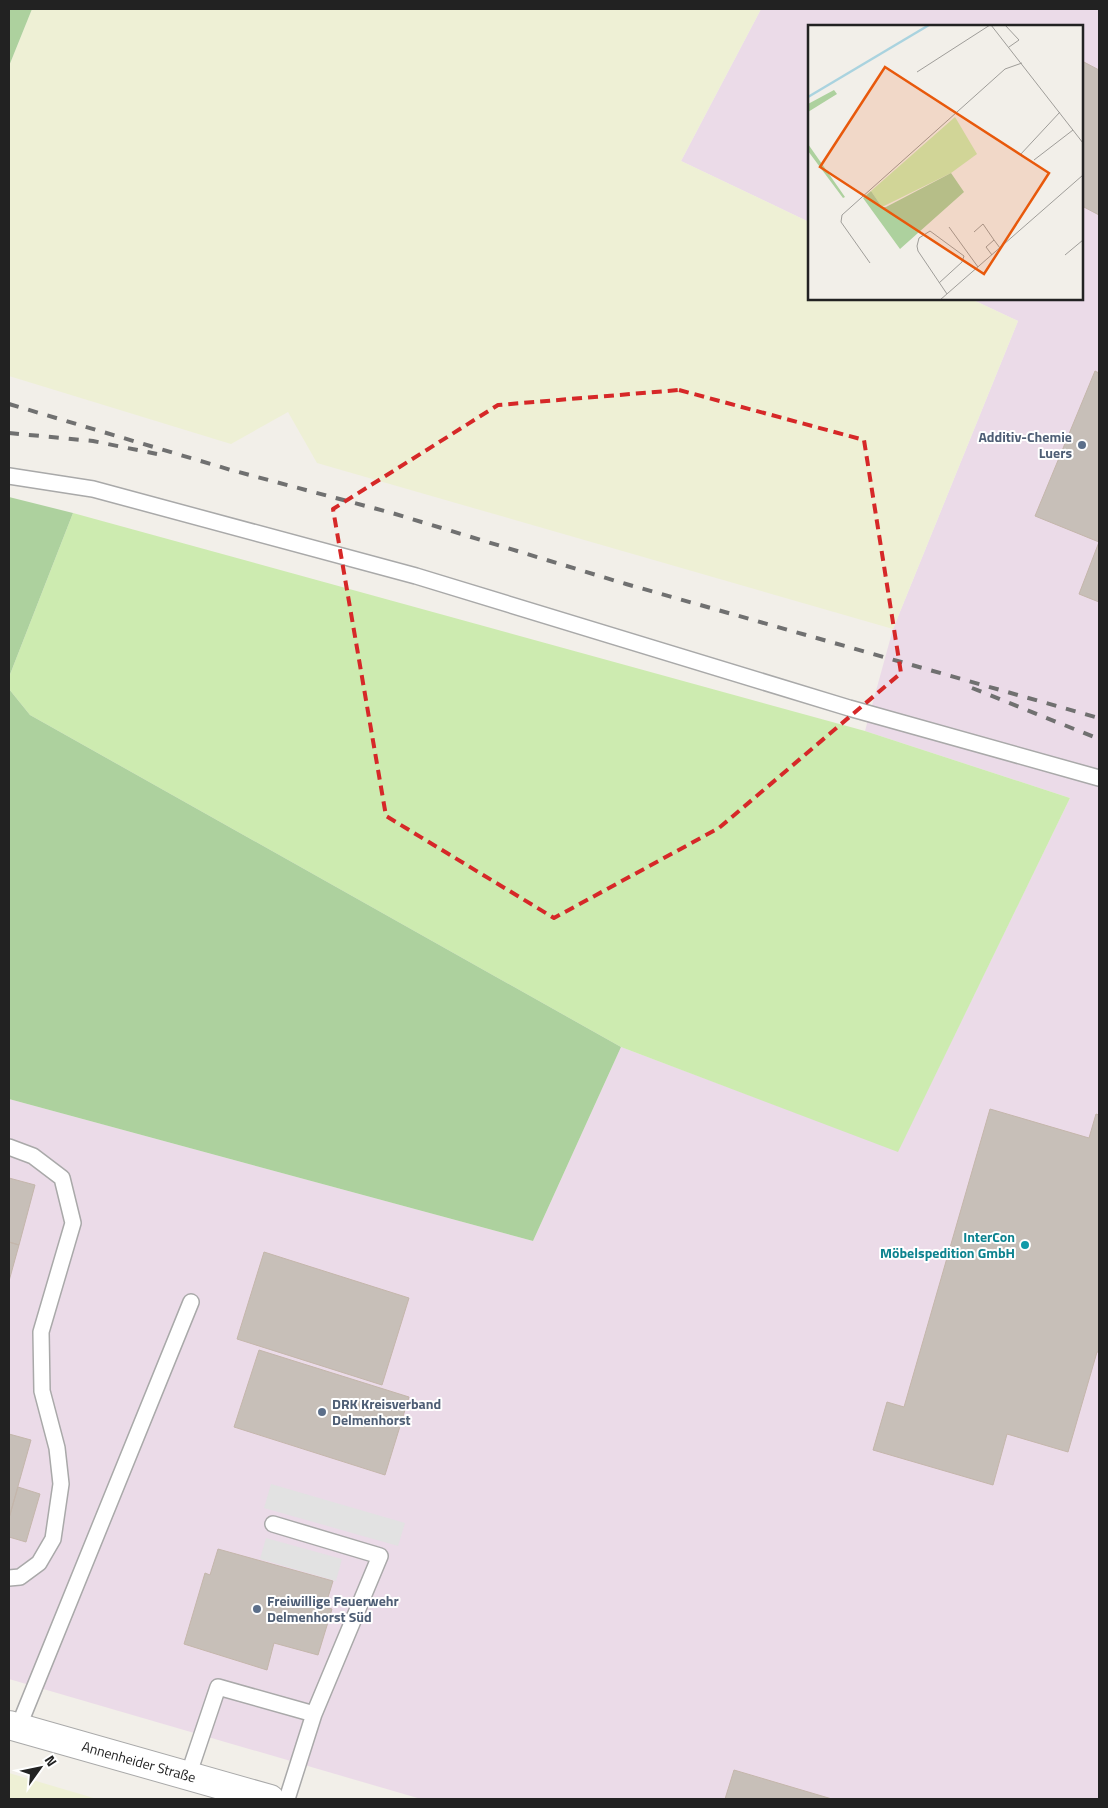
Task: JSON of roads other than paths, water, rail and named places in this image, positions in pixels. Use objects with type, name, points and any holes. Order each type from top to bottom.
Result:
[{"type":"street","name":"Annenheider Straße","points":[[14,1726],[270,1799]]},
{"type":"lane","points":[[9,476],[94,489],[416,576],[849,708],[1099,778]]},
{"type":"lane","points":[[9,1147],[34,1156],[62,1178],[74,1223],[41,1332],[42,1391],[57,1448],[61,1484],[53,1539],[39,1563],[20,1578],[9,1578]]},
{"type":"lane","points":[[14,1726],[191,1302]]},
{"type":"lane","points":[[273,1524],[380,1556],[314,1714],[287,1799]]},
{"type":"lane","points":[[188,1776],[218,1687],[314,1714]]},
{"type":"railway","points":[[9,404],[231,470],[392,513],[626,584],[1099,718]]},
{"type":"railway","points":[[9,433],[93,441],[157,454]]},
{"type":"railway","points":[[972,688],[1099,739]]},
{"type":"place","name":"Additiv-Chemie Luers","points":[[1082,445]]},
{"type":"place","name":"InterCon Möbelspedition GmbH","points":[[1025,1245]]},
{"type":"place","name":"DRK Kreisverband Delmenhorst","points":[[322,1412]]},
{"type":"place","name":"Freiwillige Feuerwehr Delmenhorst Süd","points":[[257,1609]]}]
